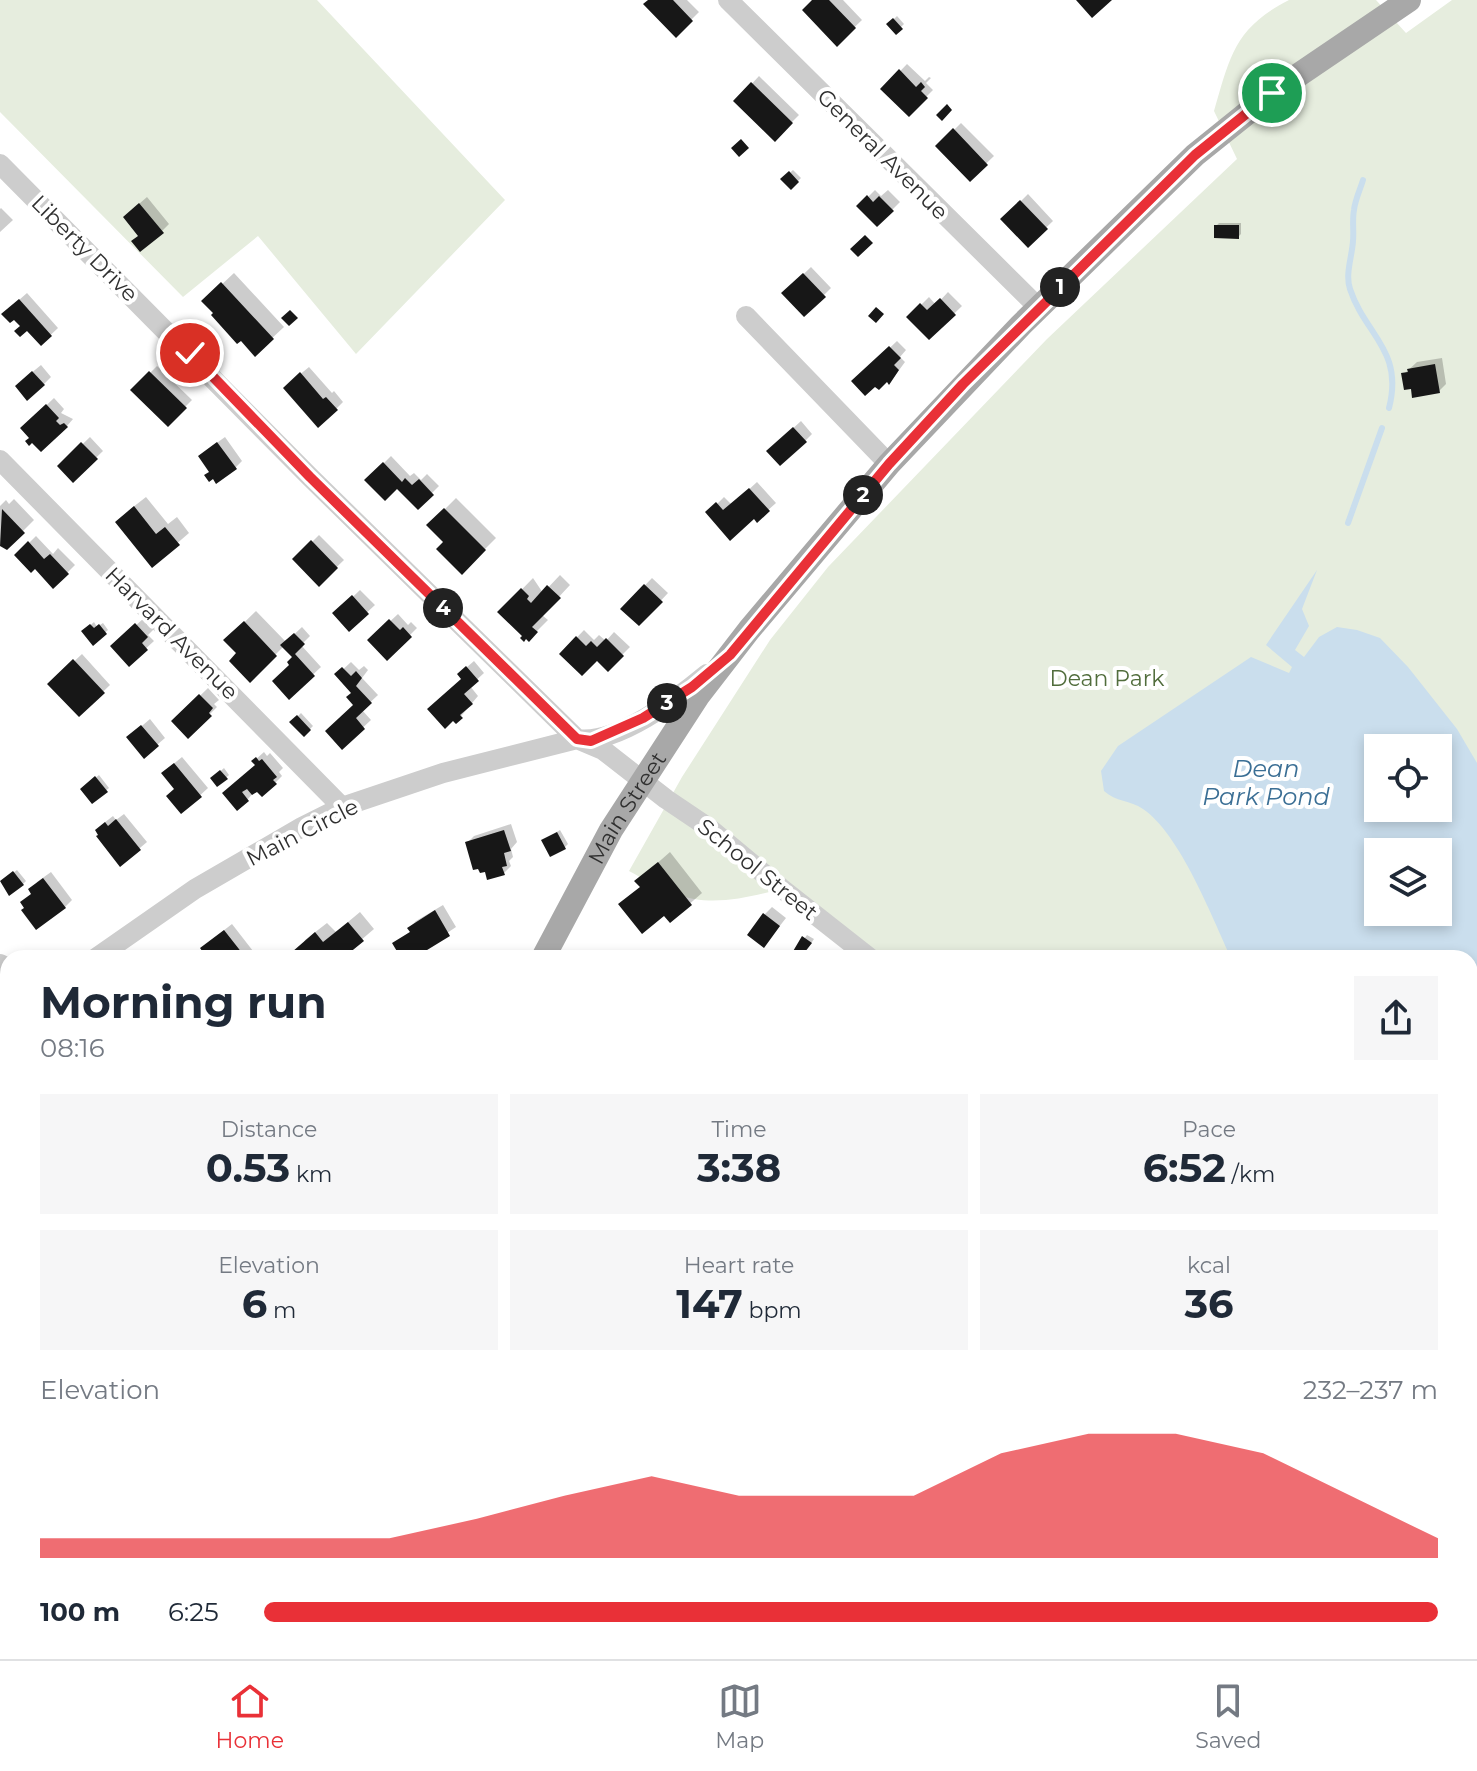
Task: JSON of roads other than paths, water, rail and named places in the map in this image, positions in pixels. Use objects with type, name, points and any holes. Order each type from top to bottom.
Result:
[{"type":"main road","name":"Main Street","points":[[547,950],[604,842],[698,696],[889,464],[1039,308],[1195,155],[1272,93],[1409,0]]},
{"type":"street","name":"General Avenue","points":[[737,3],[1039,308]]},
{"type":"street","name":"Liberty Drive","points":[[0,164],[331,498],[577,739]]},
{"type":"street","points":[[746,316],[889,464]]},
{"type":"street","name":"Harvard Avenue","points":[[0,460],[342,807]]},
{"type":"street","name":"Main Circle","points":[[107,950],[195,889],[342,807],[443,773],[577,739],[591,741],[643,718],[692,687],[730,655]]},
{"type":"street","points":[[577,739],[603,750],[644,782]]},
{"type":"street","name":"School Street","points":[[644,782],[709,828],[860,950]]},
{"type":"water","name":"Dean Park Pond","points":[[1317,570],[1302,609],[1309,626],[1295,650],[1304,657],[1319,637],[1337,627],[1380,638],[1408,667],[1457,729],[1477,763],[1477,950],[1227,950],[1205,899],[1170,837],[1143,809],[1104,791],[1101,771],[1118,746],[1251,657],[1289,673],[1292,667],[1266,645]]},
{"type":"waterway","points":[[1363,180],[1353,214],[1349,283],[1357,305],[1387,357],[1392,388],[1389,408]]},
{"type":"waterway","points":[[1348,523],[1382,428]]},
{"type":"park label","name":"Dean Park","points":[[1107,678]]}]
